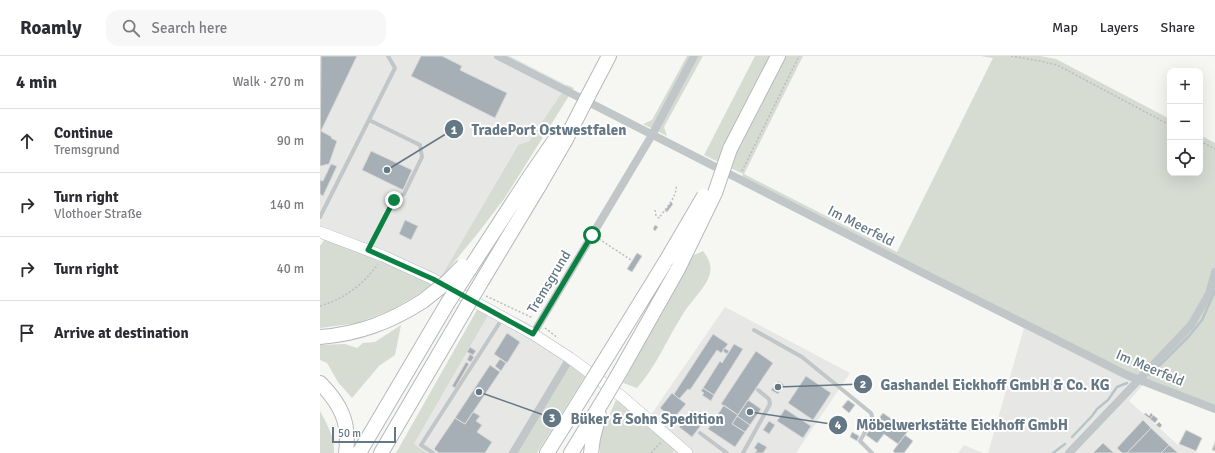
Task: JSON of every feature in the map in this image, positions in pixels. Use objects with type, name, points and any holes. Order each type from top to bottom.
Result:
[{"type":"highway","points":[[381,453],[483,279],[557,136],[588,96],[609,56]]},
{"type":"highway","points":[[547,453],[666,262],[730,149],[778,56]]},
{"type":"highway","points":[[571,453],[621,370],[678,269],[715,193],[730,149]]},
{"type":"highway","points":[[359,453],[447,304],[466,268],[494,230],[533,182]]},
{"type":"highway","points":[[320,337],[334,336],[376,326],[392,319],[423,301],[466,268]]},
{"type":"highway","points":[[320,383],[331,394],[340,408],[347,426],[348,444],[346,453]]},
{"type":"highway","points":[[591,453],[593,438],[604,399]]},
{"type":"main road","points":[[320,232],[383,256],[433,279],[503,316],[533,334],[570,358],[621,396],[687,453]]},
{"type":"street","name":"Im Meerfeld","points":[[498,56],[929,276],[1128,375],[1215,409]]},
{"type":"street","name":"Tremsgrund","points":[[533,334],[652,135],[694,56]]},
{"type":"street","points":[[1069,453],[1191,326],[1209,294],[1215,272]]},
{"type":"street","points":[[513,453],[570,358]]},
{"type":"lane","points":[[320,217],[395,68],[388,56]]},
{"type":"lane","points":[[368,250],[394,200],[404,194],[422,157],[420,145],[369,120]]},
{"type":"lane","points":[[320,204],[325,206]]},
{"type":"lane","points":[[433,453],[421,445],[503,316]]},
{"type":"lane","points":[[754,330],[802,357],[871,413],[872,416],[870,423],[860,441],[872,453]]},
{"type":"lane","points":[[743,453],[771,402],[758,390]]},
{"type":"lane","points":[[700,433],[727,453]]},
{"type":"path","points":[[739,178],[799,56]]},
{"type":"path","points":[[1011,56],[1057,65],[1167,123]]},
{"type":"path","points":[[1203,143],[1215,149]]},
{"type":"path","points":[[655,210],[656,216],[659,218],[674,195],[677,189],[676,185]]},
{"type":"path","points":[[592,235],[631,260]]},
{"type":"path","points":[[320,306],[343,297],[362,283],[383,256]]},
{"type":"path","points":[[651,453],[668,436]]},
{"type":"shaded area","points":[[320,56],[510,56],[567,85],[529,141],[517,146],[441,278],[374,246],[320,226]]},
{"type":"shaded area","points":[[687,56],[703,56],[664,127],[667,136],[643,124],[652,120]]},
{"type":"shaded area","points":[[755,56],[803,56],[744,174],[897,252],[993,58],[981,56],[1040,56],[1056,59],[1167,117],[1167,176],[1203,176],[1203,137],[1215,143],[1215,406],[1151,380],[1142,386],[1122,378],[739,183],[743,174],[704,155]]},
{"type":"shaded area","points":[[567,85],[574,88],[504,199],[441,278],[414,297],[389,311],[357,323],[320,328],[320,246],[331,230],[374,246],[441,277],[518,145],[529,141]]},
{"type":"shaded area","points":[[703,251],[710,264],[710,273],[706,284],[686,309],[644,380],[637,388],[623,383],[690,257]]},
{"type":"shaded area","points":[[482,301],[493,307],[414,444],[427,453],[396,453]]},
{"type":"shaded area","points":[[493,307],[528,323],[573,357],[515,453],[427,453],[414,444]]},
{"type":"shaded area","points":[[725,307],[850,373],[796,453],[672,453],[676,449],[646,422]]},
{"type":"shaded area","points":[[401,325],[395,355],[379,366],[352,398],[338,382],[327,363],[320,360],[320,345],[345,344],[357,348],[363,343],[375,342]]},
{"type":"shaded area","points":[[1024,328],[1122,378],[1142,386],[1129,401],[1177,444],[1199,453],[988,453]]},
{"type":"shaded area","points":[[573,357],[589,370],[537,453],[515,453]]},
{"type":"shaded area","points":[[616,400],[632,411],[676,449],[672,453],[600,453],[599,438]]},
{"type":"shaded area","points":[[320,411],[332,437],[334,453],[320,453]]},
{"type":"shaded area","points":[[964,445],[983,453],[958,453]]},
{"type":"building","points":[[321,56],[357,56],[321,131],[337,141],[329,164],[320,166]]},
{"type":"building","points":[[421,56],[442,56],[462,66],[460,70],[507,93],[495,118],[411,76]]},
{"type":"building","points":[[371,151],[412,170],[403,190],[362,170]]},
{"type":"building","points":[[331,164],[337,166],[323,196],[320,194],[320,180],[323,181]]},
{"type":"building","points":[[671,202],[673,204],[667,212],[665,211]]},
{"type":"building","points":[[405,220],[418,226],[411,240],[399,234]]},
{"type":"building","points":[[655,225],[658,227],[655,231],[653,229]]},
{"type":"building","points":[[637,253],[642,256],[632,272],[627,269]]},
{"type":"building","points":[[507,333],[520,342],[507,363],[494,354]]},
{"type":"building","points":[[713,334],[728,344],[721,353],[717,350],[690,390],[688,389],[679,399],[674,394]]},
{"type":"building","points":[[734,344],[743,349],[714,395],[703,388],[720,361],[722,363]]},
{"type":"building","points":[[470,347],[476,351],[473,355],[467,352]]},
{"type":"building","points":[[724,348],[729,351],[727,354],[723,351]]},
{"type":"building","points":[[756,351],[773,363],[738,415],[721,404]]},
{"type":"building","points":[[470,354],[474,357],[471,362],[467,360]]},
{"type":"building","points":[[500,359],[506,363],[501,371],[495,366]]},
{"type":"building","points":[[466,362],[469,364],[455,388],[452,386]]},
{"type":"building","points":[[490,365],[500,372],[465,424],[455,418]]},
{"type":"building","points":[[806,376],[831,393],[813,420],[788,403]]},
{"type":"building","points":[[778,381],[784,385],[778,394],[771,390]]},
{"type":"building","points":[[703,388],[714,395],[711,401],[702,395],[704,393],[701,391]]},
{"type":"building","points":[[672,393],[686,404],[673,419],[660,408]]},
{"type":"building","points":[[748,400],[761,409],[750,425],[737,416]]},
{"type":"building","points":[[848,400],[855,405],[849,413],[842,407]]},
{"type":"building","points":[[724,405],[738,415],[732,424],[745,432],[735,447],[708,429]]},
{"type":"building","points":[[785,409],[811,426],[803,438],[777,421]]},
{"type":"building","points":[[692,410],[705,420],[692,437],[679,427]]},
{"type":"building","points":[[473,412],[480,416],[476,421],[482,425],[477,432],[492,442],[485,453],[439,453],[434,449],[455,418],[465,424]]},
{"type":"building","points":[[883,413],[908,431],[898,444],[884,434],[877,443],[866,435]]},
{"type":"building","points":[[1146,413],[1149,416],[1151,413],[1153,415],[1150,419],[1144,414]]},
{"type":"building","points":[[1153,415],[1158,419],[1155,423],[1150,419]]},
{"type":"building","points":[[737,416],[750,425],[745,432],[732,424]]},
{"type":"building","points":[[1143,420],[1151,428],[1127,453],[1122,453],[1117,448]]},
{"type":"building","points":[[769,421],[775,425],[769,434],[763,430]]},
{"type":"building","points":[[1159,422],[1162,425],[1160,428],[1156,425]]},
{"type":"building","points":[[1151,428],[1169,445],[1161,453],[1127,453]]},
{"type":"building","points":[[1186,430],[1202,438],[1196,451],[1179,444]]},
{"type":"building","points":[[852,432],[859,436],[857,441],[850,437]]},
{"type":"building","points":[[905,435],[913,441],[904,453],[895,453],[893,451]]},
{"type":"building","points":[[758,442],[767,447],[763,453],[755,453],[757,450],[754,448]]},
{"type":"building","points":[[1215,442],[1215,451],[1212,450]]},
{"type":"building","points":[[1103,443],[1114,453],[1093,453]]},
{"type":"building","points":[[1169,445],[1178,453],[1161,453]]},
{"type":"waterway","points":[[1150,375],[1189,336],[1202,320],[1215,291]]},
{"type":"waterway","points":[[1072,437],[1097,409],[1108,400],[1117,387],[1127,383]]},
{"type":"waterway","points":[[1053,453],[1065,444]]},
{"type":"place","name":"TradePort Ostwestfalen","points":[[387,170]]},
{"type":"place","name":"Gashandel Eickhoff GmbH & Co. KG","points":[[778,387]]},
{"type":"place","name":"Büker & Sohn Spedition","points":[[479,392]]},
{"type":"place","name":"Möbelwerkstätte Eickhoff GmbH","points":[[750,412]]},
{"type":"route","points":[[394,200],[368,250],[433,279],[503,316],[533,334],[592,235]]}]
